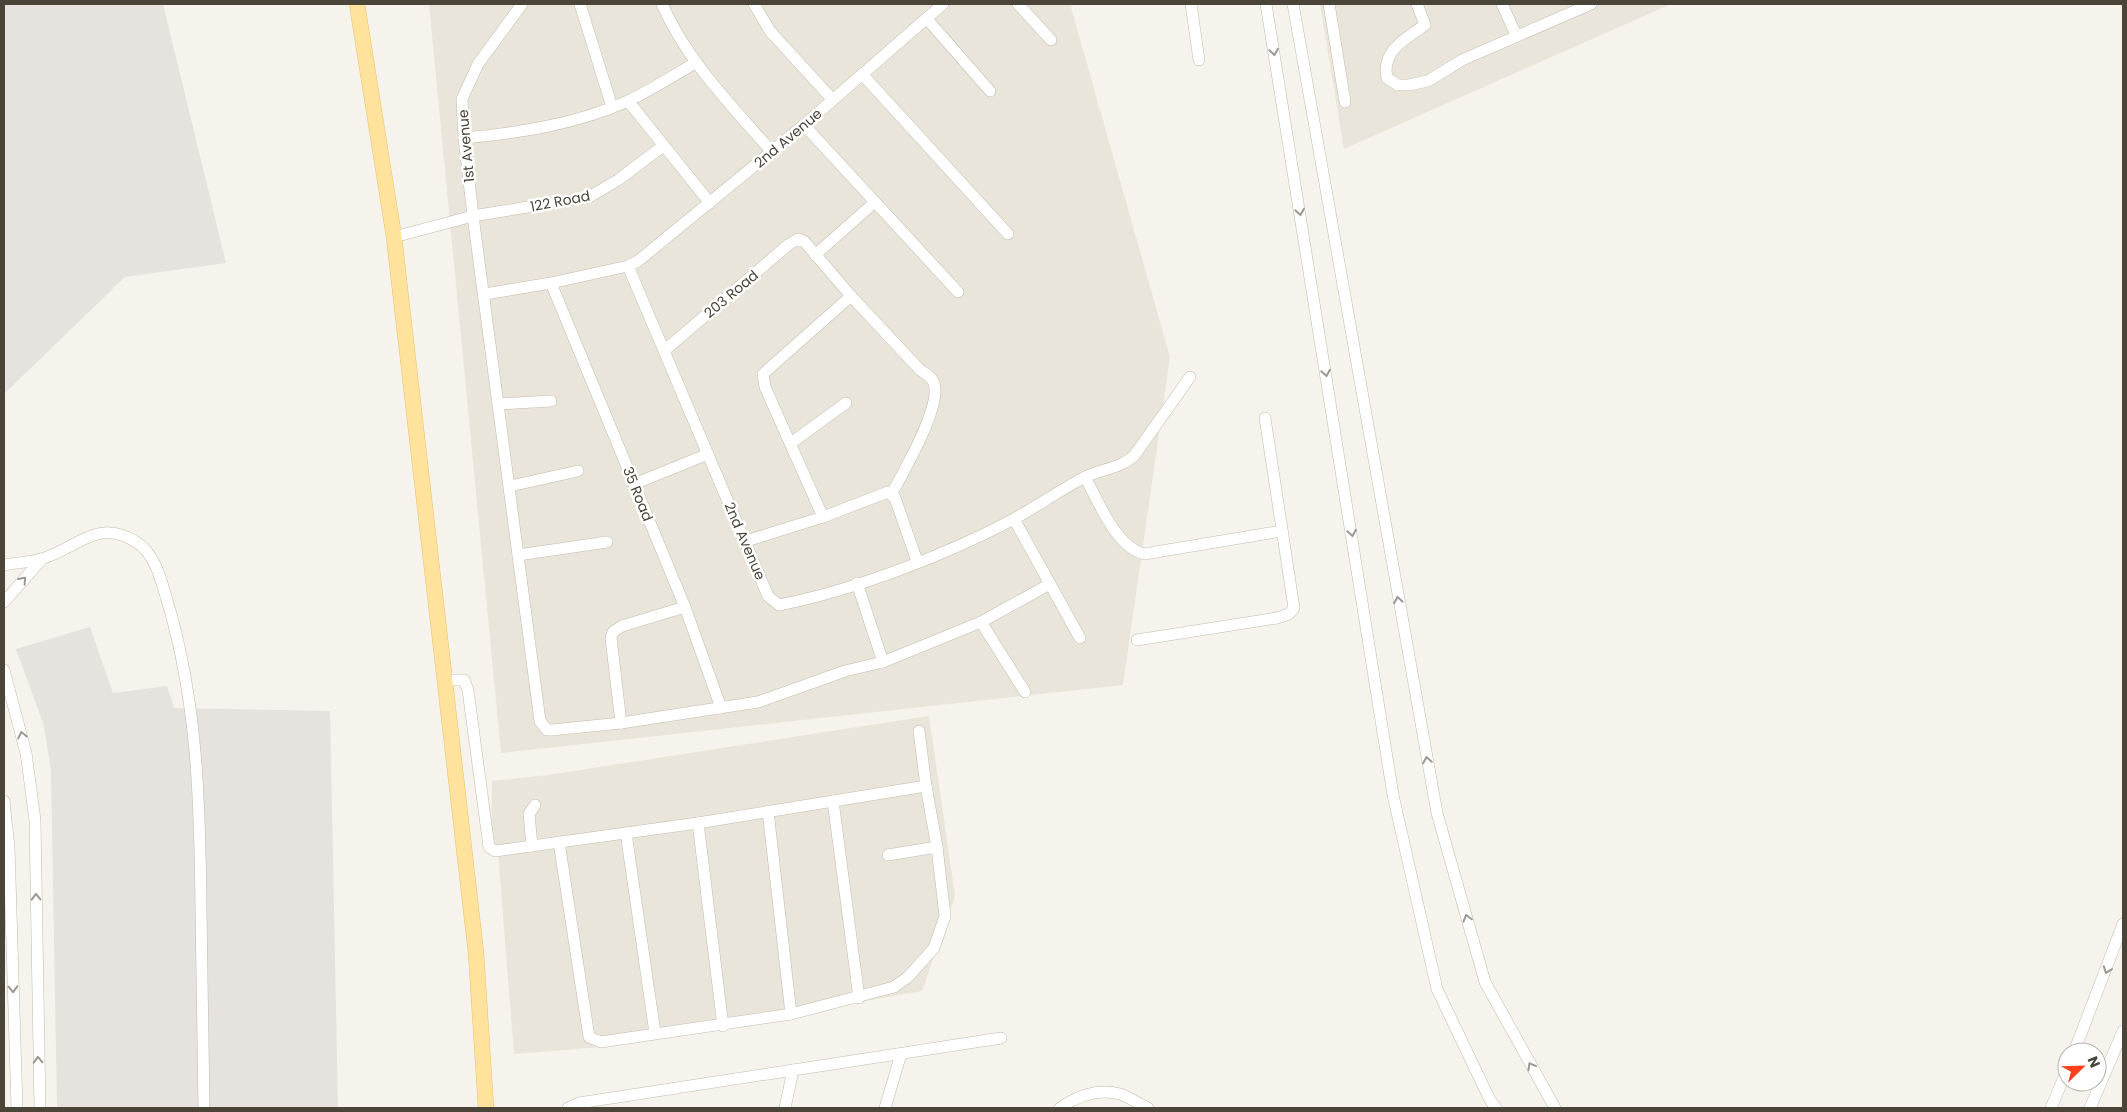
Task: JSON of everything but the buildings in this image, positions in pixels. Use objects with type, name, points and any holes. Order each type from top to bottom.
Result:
[{"type":"main road","points":[[357,4],[394,237],[476,953],[486,1108]]},
{"type":"street","name":"1st Avenue","points":[[522,4],[478,64],[462,99],[464,138],[473,216],[540,721],[543,726],[552,730],[621,723]]},
{"type":"street","points":[[580,4],[612,107]]},
{"type":"street","points":[[662,4],[682,45],[695,63],[772,152]]},
{"type":"street","points":[[754,4],[770,32],[832,99]]},
{"type":"street","name":"2nd Avenue","points":[[484,294],[552,283],[628,266],[638,261],[772,152],[943,4]]},
{"type":"street","points":[[1018,4],[1050,40]]},
{"type":"street","points":[[1191,4],[1199,60]]},
{"type":"street","points":[[1266,4],[1393,795],[1437,989],[1490,1100],[1496,1108]]},
{"type":"street","points":[[1293,4],[1437,813],[1485,982],[1555,1108]]},
{"type":"street","points":[[1329,4],[1345,102]]},
{"type":"street","points":[[1417,4],[1425,25],[1394,46],[1386,71],[1387,78],[1398,85],[1409,86],[1428,81],[1462,60],[1591,4]]},
{"type":"street","points":[[1502,4],[1516,35]]},
{"type":"street","points":[[926,19],[990,91]]},
{"type":"street","points":[[464,138],[559,124],[612,107],[628,101],[695,63]]},
{"type":"street","points":[[862,74],[1008,234]]},
{"type":"street","points":[[628,101],[710,203]]},
{"type":"street","points":[[804,125],[958,292]]},
{"type":"street","name":"122 Road","points":[[394,237],[473,216],[589,197],[618,180],[663,146]]},
{"type":"street","points":[[875,202],[815,254],[920,370],[930,376],[934,384],[935,398],[924,428],[892,493],[917,561]]},
{"type":"street","name":"203 Road","points":[[665,350],[798,239],[804,241],[815,254]]},
{"type":"street","name":"2nd Avenue","points":[[628,266],[768,596],[779,605],[857,583]]},
{"type":"street","name":"35 Road","points":[[552,283],[685,607],[721,708]]},
{"type":"street","points":[[823,516],[765,386],[763,374],[851,296]]},
{"type":"street","points":[[883,662],[857,583],[917,561],[1014,518],[1085,477],[1127,462],[1134,456],[1190,377]]},
{"type":"street","points":[[499,404],[551,401]]},
{"type":"street","points":[[791,443],[846,403]]},
{"type":"street","points":[[1137,640],[1277,618],[1289,614],[1294,608],[1295,600],[1282,531],[1265,418]]},
{"type":"street","points":[[634,484],[708,454]]},
{"type":"street","points":[[510,486],[578,471]]},
{"type":"street","points":[[1085,477],[1122,542],[1135,552],[1144,554],[1282,531]]},
{"type":"street","points":[[746,541],[823,516],[883,493],[892,493]]},
{"type":"street","points":[[1014,518],[1080,638]]},
{"type":"street","points":[[4,565],[42,559],[84,537],[101,533],[119,534],[147,550],[160,577],[174,622],[185,672],[196,748],[200,818],[204,1108]]},
{"type":"street","points":[[518,554],[607,542]]},
{"type":"street","points":[[4,602],[42,559]]},
{"type":"street","points":[[685,607],[622,626],[613,632],[611,638],[621,723],[758,702],[845,671],[883,662],[982,622],[1050,584]]},
{"type":"street","points":[[982,622],[1025,692]]},
{"type":"street","points":[[4,670],[26,753],[35,820],[40,1108]]},
{"type":"street","points":[[444,680],[464,680],[468,690],[489,847],[495,851],[698,823],[926,786]]},
{"type":"street","points":[[559,842],[590,1037],[601,1042],[655,1033],[724,1026],[791,1014],[859,998],[894,987],[908,977],[934,948],[945,916],[945,897],[938,847],[926,786],[919,731]]},
{"type":"street","points":[[4,801],[9,848],[17,1108]]},
{"type":"street","points":[[833,801],[859,998]]},
{"type":"street","points":[[532,846],[529,814],[535,805]]},
{"type":"street","points":[[768,811],[791,1014]]},
{"type":"street","points":[[698,823],[724,1026]]},
{"type":"street","points":[[626,833],[655,1033]]},
{"type":"street","points":[[888,855],[938,847]]},
{"type":"street","points":[[2078,1042],[2123,924]]},
{"type":"street","points":[[2090,1108],[2123,1031]]},
{"type":"street","points":[[568,1108],[579,1103],[1001,1038]]},
{"type":"street","points":[[885,1108],[901,1054]]},
{"type":"street","points":[[785,1108],[794,1070]]},
{"type":"street","points":[[2051,1108],[2058,1092]]},
{"type":"street","points":[[1060,1108],[1075,1098],[1094,1093],[1120,1094],[1148,1108]]},
{"type":"shaded area","points":[[4,4],[163,4],[226,263],[125,277],[4,394]]},
{"type":"shaded area","points":[[429,4],[1070,4],[1170,357],[1123,685],[501,753]]},
{"type":"shaded area","points":[[1320,4],[1671,4],[1344,149]]},
{"type":"shaded area","points":[[90,627],[113,693],[167,686],[174,708],[330,711],[338,1108],[57,1108],[51,771],[44,726],[16,649]]},
{"type":"shaded area","points":[[929,716],[955,896],[922,991],[602,1047],[514,1054],[498,854],[491,854],[492,781],[548,775]]}]
